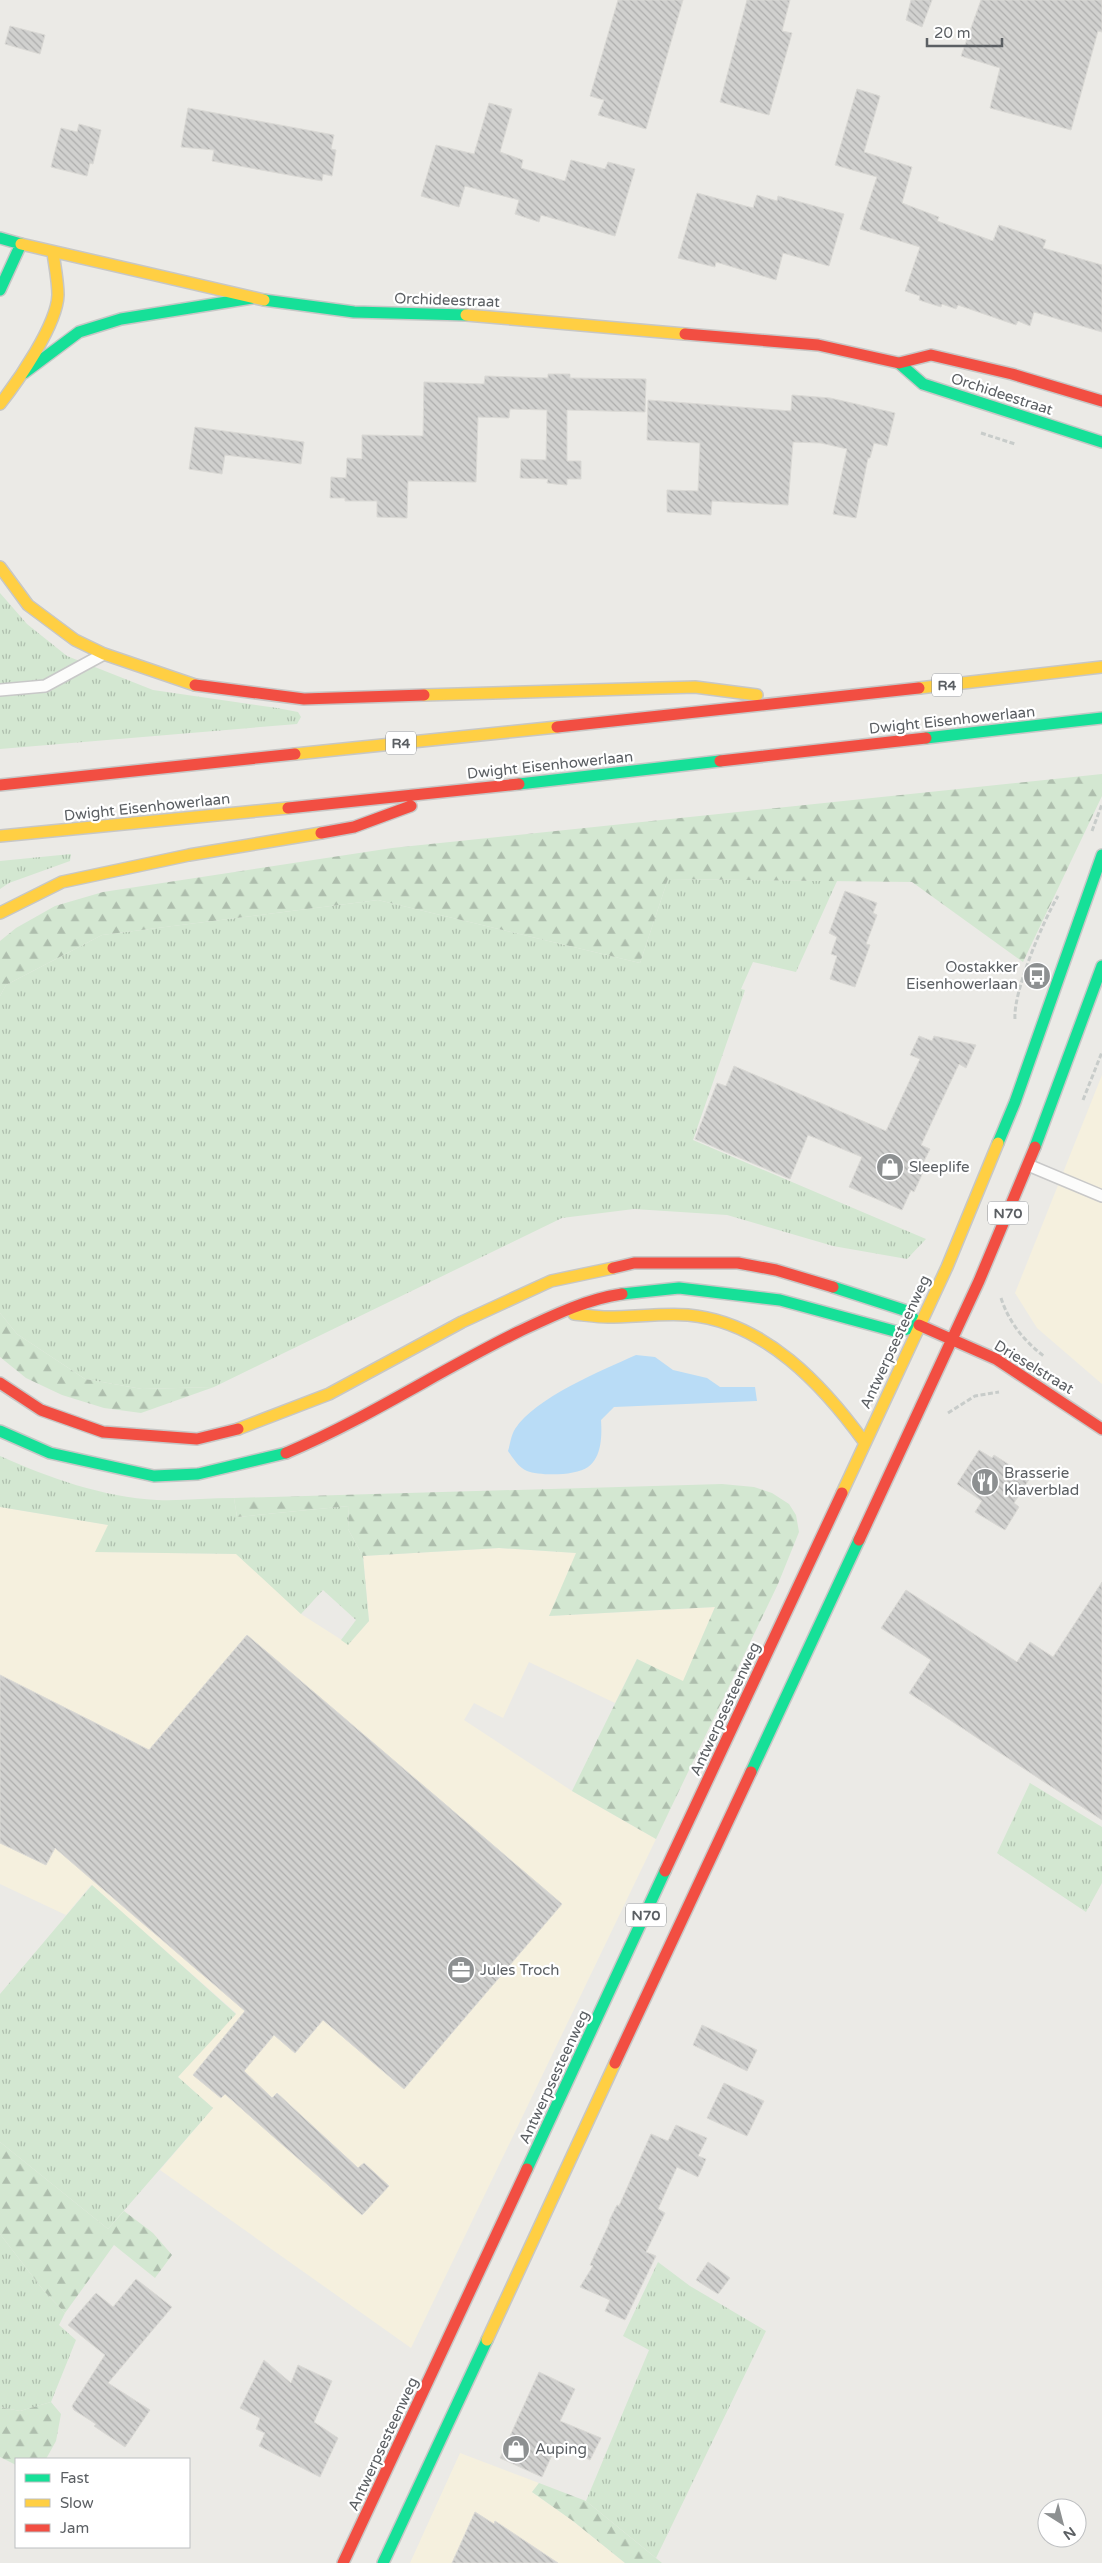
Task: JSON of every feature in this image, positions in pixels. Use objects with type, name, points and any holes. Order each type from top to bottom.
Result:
[{"type":"main road","name":"Orchideestraat","points":[[0,238],[53,253],[252,298],[354,312],[474,315],[818,346],[898,363],[931,355],[1012,374],[1102,401]]},
{"type":"main road","points":[[0,290],[21,244]]},
{"type":"main road","points":[[0,404],[24,372],[48,327],[58,297],[53,253]]},
{"type":"main road","points":[[24,372],[79,332],[121,319],[252,298]]},
{"type":"main road","name":"Orchideestraat","points":[[898,363],[923,384],[1102,442]]},
{"type":"main road","points":[[0,567],[28,605],[75,640],[104,654],[195,685],[304,699],[694,687],[803,701]]},
{"type":"main road","name":"R4","points":[[0,785],[803,701],[1097,668]]},
{"type":"main road","name":"Dwight Eisenhowerlaan","points":[[0,836],[448,792],[1102,718]]},
{"type":"main road","points":[[0,913],[16,902],[62,882],[189,854],[354,827],[448,792]]},
{"type":"main road","name":"Antwerpsesteenweg","points":[[343,2563],[442,2364],[675,1862],[950,1260],[1015,1102],[1102,855]]},
{"type":"main road","name":"N70","points":[[383,2563],[466,2374],[698,1874],[979,1281],[1028,1165],[1102,966]]},
{"type":"main road","name":"Drieselstraat","points":[[0,1383],[41,1410],[103,1432],[197,1439],[226,1434],[329,1394],[462,1322],[551,1282],[634,1263],[738,1263],[776,1270],[851,1292],[907,1312],[919,1325],[996,1359],[1102,1428]]},
{"type":"main road","points":[[0,1431],[50,1453],[154,1476],[198,1474],[280,1456],[332,1434],[494,1344],[560,1312],[617,1295],[679,1288],[780,1300],[870,1326],[898,1332],[919,1325]]},
{"type":"main road","points":[[560,1312],[608,1317],[654,1314],[697,1316],[737,1328],[773,1346],[791,1361],[854,1427],[865,1443]]},
{"type":"lane","points":[[0,690],[45,686],[104,654]]},
{"type":"lane","points":[[1028,1165],[1102,1196]]},
{"type":"path","points":[[1000,1295],[1006,1314],[1028,1344],[1050,1361]]},
{"type":"path","points":[[945,1414],[976,1396],[1001,1392]]},
{"type":"shaded area","points":[[1102,1075],[1102,1384],[1037,1328],[1015,1293]]},
{"type":"shaded area","points":[[0,1507],[109,1525],[96,1552],[237,1554],[301,1614],[348,1644],[369,1621],[363,1556],[499,1548],[577,1553],[549,1616],[715,1607],[683,1682],[637,1659],[615,1703],[529,1662],[503,1718],[474,1703],[464,1720],[572,1791],[656,1839],[411,2348],[160,2170],[213,2108],[178,2077],[236,2013],[91,1885],[66,1915],[0,1884]]},
{"type":"shaded area","points":[[460,2453],[539,2483],[532,2492],[573,2521],[625,2563],[410,2563]]},
{"type":"green space","points":[[0,593],[27,624],[67,656],[153,690],[277,708],[298,712],[301,717],[297,724],[0,749]]},
{"type":"green space","points":[[1102,774],[1102,796],[1023,962],[912,882],[668,879],[640,963],[378,900],[102,935],[6,985],[0,996],[0,941],[16,928],[55,906],[103,892],[392,848]]},
{"type":"green space","points":[[71,854],[70,861],[9,883],[0,889],[0,861]]},
{"type":"green space","points":[[668,879],[837,881],[796,972],[753,962],[741,989],[745,990],[693,1140],[926,1239],[907,1259],[833,1246],[727,1215],[634,1209],[562,1218],[214,1387],[142,1389],[85,1379],[17,1334],[0,1313],[0,996],[6,985],[102,935],[378,900],[640,963]]},
{"type":"green space","points":[[0,1313],[17,1334],[85,1379],[142,1389],[214,1387],[141,1413],[104,1408],[62,1395],[26,1378],[0,1357]]},
{"type":"green space","points":[[0,1456],[57,1479],[117,1495],[157,1500],[234,1498],[237,1517],[349,1506],[348,1529],[363,1556],[369,1621],[348,1645],[341,1640],[356,1620],[323,1590],[301,1614],[236,1554],[95,1552],[108,1525],[0,1507]]},
{"type":"green space","points":[[722,1484],[754,1487],[772,1493],[789,1504],[796,1515],[799,1532],[778,1584],[656,1839],[572,1791],[637,1659],[683,1681],[715,1607],[549,1616],[576,1553],[499,1548],[363,1556],[348,1529],[349,1506],[237,1517],[234,1498]]},
{"type":"green space","points":[[1030,1783],[1102,1827],[1102,1883],[1086,1912],[997,1853]]},
{"type":"green space","points":[[92,1885],[236,2014],[178,2077],[213,2108],[108,2229],[0,2142],[0,1994]]},
{"type":"green space","points":[[0,2142],[108,2229],[124,2211],[153,2233],[172,2255],[155,2278],[114,2245],[65,2313],[44,2291],[0,2234]]},
{"type":"green space","points":[[0,2234],[44,2291],[65,2313],[59,2325],[76,2340],[51,2402],[20,2411],[0,2407]]},
{"type":"green space","points":[[658,2262],[690,2286],[766,2331],[656,2558],[586,2501],[649,2350],[623,2336]]},
{"type":"green space","points":[[51,2402],[61,2414],[56,2441],[47,2458],[15,2458],[15,2464],[0,2457],[0,2407],[20,2411]]},
{"type":"green space","points":[[539,2483],[586,2501],[662,2563],[625,2563],[573,2521],[532,2492]]},
{"type":"water","points":[[636,1355],[655,1357],[673,1370],[707,1378],[720,1387],[755,1387],[757,1401],[614,1407],[601,1420],[599,1452],[593,1463],[588,1467],[567,1474],[549,1474],[533,1473],[524,1470],[519,1465],[508,1451],[515,1429],[525,1417],[538,1406],[570,1386]]},
{"type":"building","points":[[618,0],[683,0],[646,129],[598,115],[604,100],[590,96]]},
{"type":"building","points":[[747,0],[790,0],[782,31],[792,33],[769,115],[720,102]]},
{"type":"building","points":[[911,0],[932,0],[922,27],[906,20]]},
{"type":"building","points":[[981,0],[1102,0],[1102,32],[1098,31],[1071,130],[990,108],[1000,68],[961,56]]},
{"type":"building","points":[[10,26],[45,35],[40,54],[5,44]]},
{"type":"building","points":[[857,89],[880,96],[864,152],[912,167],[902,203],[939,217],[937,221],[993,241],[999,225],[1046,240],[1043,248],[1102,265],[1102,332],[1034,312],[1030,326],[1018,321],[1016,325],[958,305],[956,309],[942,304],[941,307],[919,300],[920,296],[905,291],[920,247],[860,229],[877,177],[835,165]]},
{"type":"building","points":[[489,103],[512,109],[500,152],[523,160],[521,168],[565,181],[571,160],[605,169],[608,162],[635,169],[615,236],[541,215],[539,222],[515,214],[519,200],[465,186],[459,207],[421,196],[436,145],[474,154]]},
{"type":"building","points":[[188,108],[334,135],[331,149],[336,150],[332,176],[323,174],[322,181],[212,161],[214,150],[181,147]]},
{"type":"building","points":[[79,124],[101,130],[93,164],[90,163],[87,176],[51,167],[61,128],[77,132]]},
{"type":"building","points":[[697,193],[753,208],[757,195],[777,201],[778,196],[844,214],[829,266],[783,253],[776,280],[716,262],[715,267],[678,258]]},
{"type":"building","points":[[548,374],[570,374],[570,378],[646,379],[645,412],[567,410],[567,461],[581,461],[581,479],[567,479],[567,485],[547,483],[548,479],[520,478],[521,459],[546,460],[547,410],[510,409],[509,418],[478,417],[476,482],[408,481],[407,518],[377,517],[377,501],[345,501],[345,498],[330,498],[331,477],[346,478],[347,458],[362,459],[362,435],[423,436],[424,382],[484,384],[485,376],[548,378]]},
{"type":"building","points":[[792,395],[830,398],[895,413],[887,446],[874,443],[870,458],[868,458],[856,518],[833,514],[847,449],[821,443],[793,442],[788,505],[712,501],[711,515],[667,512],[667,490],[698,491],[700,443],[647,440],[648,400],[791,411]]},
{"type":"building","points":[[195,427],[304,442],[301,464],[225,455],[222,474],[189,469]]},
{"type":"building","points":[[845,891],[877,903],[873,913],[877,915],[866,944],[870,945],[855,987],[830,979],[837,956],[831,954],[837,937],[829,933]]},
{"type":"building","points":[[919,1036],[932,1041],[934,1036],[976,1045],[966,1068],[959,1064],[921,1145],[930,1149],[920,1169],[924,1170],[914,1192],[911,1190],[902,1210],[849,1187],[862,1157],[808,1135],[790,1179],[695,1139],[717,1083],[726,1086],[734,1066],[886,1131],[920,1059],[910,1055]]},
{"type":"building","points":[[979,1450],[992,1458],[994,1455],[1030,1478],[1014,1503],[1019,1507],[1005,1530],[975,1512],[982,1501],[957,1484]]},
{"type":"building","points":[[1102,1582],[1102,1820],[909,1693],[931,1660],[881,1628],[906,1590],[1017,1662],[1030,1642],[1053,1657]]},
{"type":"building","points":[[247,1635],[562,1904],[404,2089],[323,2020],[295,2053],[274,2035],[244,2071],[272,2098],[277,2093],[358,2168],[364,2163],[389,2186],[362,2215],[225,2094],[221,2098],[193,2075],[245,2011],[55,1848],[46,1865],[0,1843],[0,1675],[149,1750]]},
{"type":"building","points":[[702,2025],[757,2050],[747,2071],[693,2045]]},
{"type":"building","points":[[724,2083],[764,2101],[747,2136],[707,2118]]},
{"type":"building","points":[[676,2125],[707,2138],[698,2156],[706,2159],[698,2177],[677,2167],[658,2209],[665,2213],[646,2252],[656,2256],[625,2320],[605,2311],[610,2300],[580,2287],[593,2266],[590,2265],[609,2221],[617,2205],[619,2206],[651,2134],[668,2141]]},
{"type":"building","points":[[708,2262],[730,2278],[718,2294],[696,2280]]},
{"type":"building","points":[[136,2279],[172,2307],[108,2383],[150,2410],[125,2447],[94,2426],[96,2424],[74,2410],[72,2406],[105,2355],[68,2325],[96,2293],[113,2307]]},
{"type":"building","points":[[264,2360],[291,2383],[298,2365],[332,2381],[314,2422],[338,2438],[320,2477],[259,2446],[265,2433],[256,2429],[260,2418],[240,2408]]},
{"type":"building","points":[[539,2372],[575,2389],[560,2421],[601,2438],[590,2460],[557,2444],[542,2477],[500,2458]]},
{"type":"building","points":[[475,2512],[494,2524],[495,2521],[558,2563],[452,2563]]},
{"type":"traffic: fast","points":[[0,238],[21,244]]},
{"type":"traffic: fast","points":[[0,290],[21,244]]},
{"type":"traffic: fast","points":[[24,373],[79,332],[121,319],[252,298]]},
{"type":"traffic: fast","points":[[264,300],[354,312],[466,315]]},
{"type":"traffic: fast","points":[[899,363],[923,384],[1102,442]]},
{"type":"traffic: fast","points":[[926,738],[1102,718]]},
{"type":"traffic: fast","points":[[519,784],[720,761]]},
{"type":"traffic: fast","points":[[998,1143],[1015,1102],[1102,855]]},
{"type":"traffic: fast","points":[[1035,1147],[1102,966]]},
{"type":"traffic: fast","points":[[622,1294],[679,1288],[780,1300],[898,1332],[919,1325],[907,1311],[833,1287]]},
{"type":"traffic: fast","points":[[0,1431],[50,1453],[154,1476],[198,1474],[286,1453]]},
{"type":"traffic: fast","points":[[751,1772],[859,1540]]},
{"type":"traffic: fast","points":[[527,2169],[665,1871]]},
{"type":"traffic: fast","points":[[383,2563],[487,2340]]},
{"type":"traffic: slow","points":[[21,244],[264,300]]},
{"type":"traffic: slow","points":[[0,404],[17,381],[44,337],[56,307],[58,295],[53,253]]},
{"type":"traffic: slow","points":[[466,315],[685,334]]},
{"type":"traffic: slow","points":[[0,567],[28,605],[75,640],[104,654],[195,685]]},
{"type":"traffic: slow","points":[[919,688],[1102,667]]},
{"type":"traffic: slow","points":[[424,695],[695,687],[757,695]]},
{"type":"traffic: slow","points":[[295,754],[557,727]]},
{"type":"traffic: slow","points":[[0,836],[288,808]]},
{"type":"traffic: slow","points":[[0,913],[62,882],[189,855],[321,833]]},
{"type":"traffic: slow","points":[[842,1493],[947,1267],[998,1143]]},
{"type":"traffic: slow","points":[[238,1429],[329,1394],[462,1322],[551,1281],[613,1268]]},
{"type":"traffic: slow","points":[[574,1314],[608,1317],[688,1315],[716,1320],[742,1330],[767,1343],[811,1379],[865,1443]]},
{"type":"traffic: slow","points":[[487,2340],[615,2063]]},
{"type":"traffic: jam","points":[[685,334],[818,345],[899,363],[931,355],[1012,374],[1102,401]]},
{"type":"traffic: jam","points":[[195,685],[304,699],[424,695]]},
{"type":"traffic: jam","points":[[557,727],[919,688]]},
{"type":"traffic: jam","points":[[720,761],[926,738]]},
{"type":"traffic: jam","points":[[0,785],[295,754]]},
{"type":"traffic: jam","points":[[288,808],[519,784]]},
{"type":"traffic: jam","points":[[321,833],[354,827],[411,806]]},
{"type":"traffic: jam","points":[[859,1540],[979,1281],[1035,1147]]},
{"type":"traffic: jam","points":[[613,1268],[634,1263],[738,1263],[776,1270],[833,1287]]},
{"type":"traffic: jam","points":[[286,1453],[374,1410],[518,1332],[582,1304],[622,1294]]},
{"type":"traffic: jam","points":[[919,1325],[996,1359],[1102,1429]]},
{"type":"traffic: jam","points":[[0,1383],[41,1410],[103,1432],[197,1439],[238,1429]]},
{"type":"traffic: jam","points":[[665,1871],[842,1493]]},
{"type":"traffic: jam","points":[[615,2063],[751,1772]]},
{"type":"traffic: jam","points":[[343,2563],[527,2169]]},
{"type":"place","name":"Oostakker Eisenhowerlaan","points":[[1037,976]]},
{"type":"place","name":"Sleeplife","points":[[890,1167]]},
{"type":"place","name":"Brasserie Klaverblad","points":[[985,1482]]},
{"type":"place","name":"Jules Troch","points":[[461,1970]]},
{"type":"place","name":"Auping","points":[[516,2449]]}]
